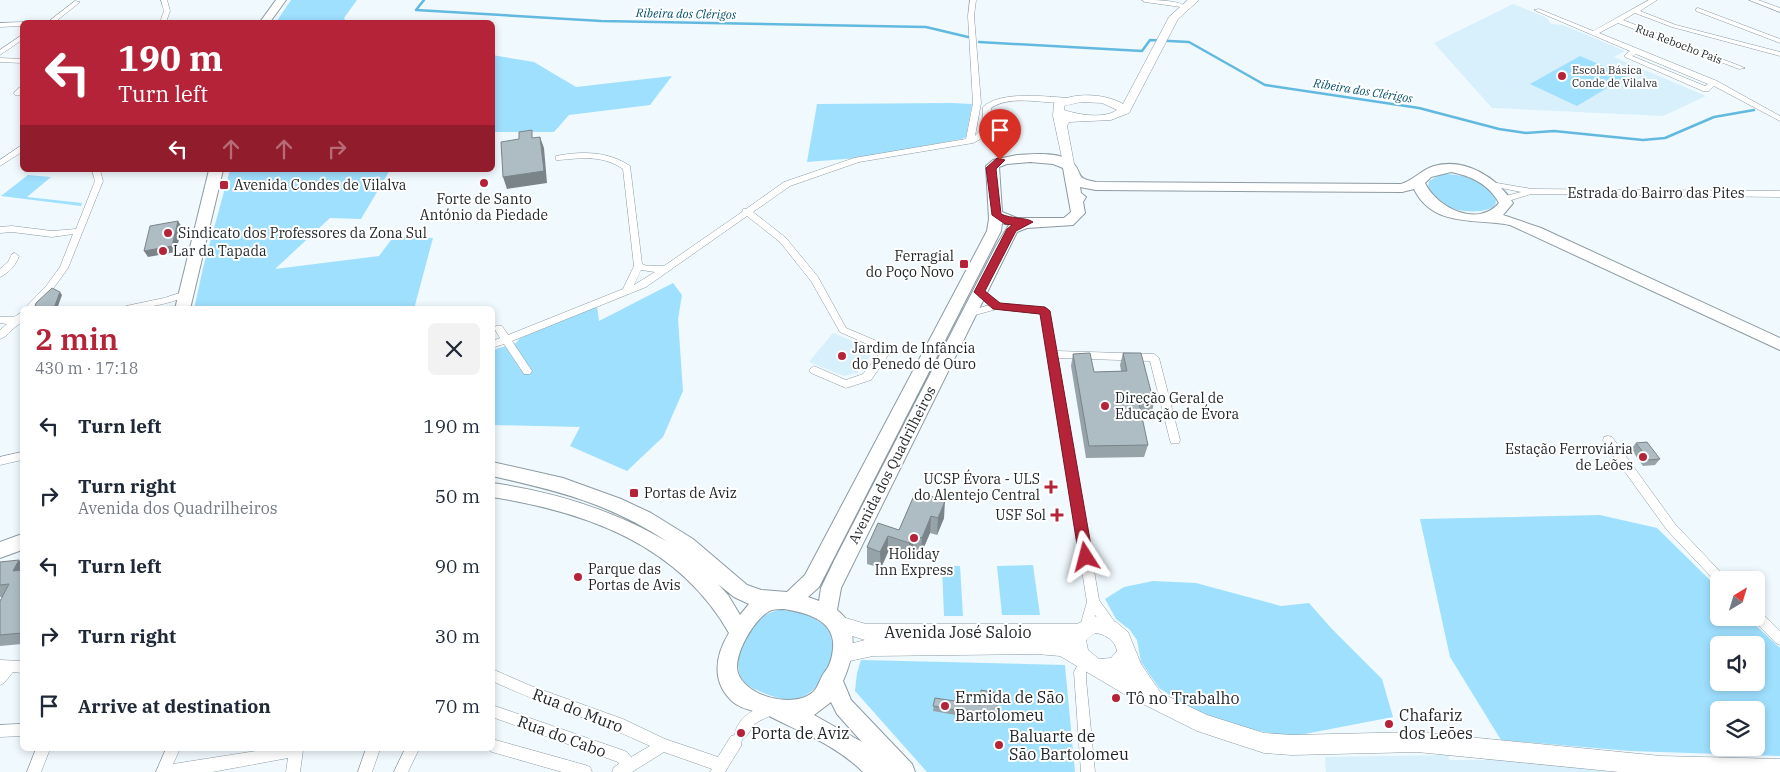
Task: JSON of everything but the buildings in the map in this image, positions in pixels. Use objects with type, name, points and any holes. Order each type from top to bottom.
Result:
[{"type":"main road","points":[[266,20],[281,0]]},
{"type":"main road","points":[[1061,126],[1066,119],[1117,116],[1125,111],[1174,17],[1185,2]]},
{"type":"main road","points":[[1077,208],[1058,110],[1060,102],[1070,100],[1123,101],[1132,96]]},
{"type":"main road","points":[[1106,100],[1122,107],[1123,111],[1117,116]]},
{"type":"main road","points":[[1058,110],[1065,116],[1076,118]]},
{"type":"main road","points":[[1047,160],[1061,157],[1065,152],[1065,148]]},
{"type":"main road","points":[[1418,183],[1402,188],[1096,186],[1080,183],[1061,162],[1005,159],[995,163],[991,170],[995,212],[1003,220],[1028,222],[1068,222],[1074,218],[1079,197],[1090,194],[1388,196],[1406,197],[1429,202]]},
{"type":"main road","points":[[1447,169],[1480,176],[1494,184],[1503,194],[1505,201],[1502,212],[1492,217],[1477,219],[1459,216],[1442,210],[1429,202],[1420,192],[1418,183],[1422,175],[1433,170],[1447,169]]},
{"type":"main road","points":[[183,302],[216,172]]},
{"type":"main road","points":[[1505,201],[1520,214],[1780,334]]},
{"type":"main road","name":"Avenida dos Quadrilheiros","points":[[784,600],[812,581],[994,231],[995,212]]},
{"type":"main road","points":[[1492,217],[1514,222],[1536,231],[1780,344]]},
{"type":"main road","name":"Avenida dos Quadrilheiros","points":[[833,618],[831,588],[1012,229],[1028,222]]},
{"type":"main road","points":[[495,470],[584,491],[619,506],[680,540],[700,555],[742,593],[759,600],[784,600],[833,618],[845,638],[845,653],[826,692],[814,704],[797,711],[775,709]]},
{"type":"main road","points":[[495,475],[534,478]]},
{"type":"main road","points":[[495,491],[562,503],[607,519],[644,538],[683,564],[706,584],[726,607],[739,632]]},
{"type":"main road","points":[[0,551],[20,543]]},
{"type":"main road","points":[[0,551],[20,547]]},
{"type":"main road","points":[[784,600],[760,606],[748,616],[728,654],[726,669],[731,684],[742,696],[837,736],[866,758],[879,772]]},
{"type":"main road","name":"Avenida José Saloio","points":[[833,618],[866,632],[1083,629]]},
{"type":"main road","points":[[1126,652],[1123,660],[1116,666],[1108,669],[1088,662],[1077,648],[1076,640],[1083,629],[1094,624],[1113,628],[1125,643],[1126,652],[1134,670],[1153,697]]},
{"type":"main road","name":"Avenida José Saloio","points":[[845,653],[873,647],[1037,645],[1062,648],[1136,690],[1204,724],[1264,743],[1292,745],[1417,742],[1661,766],[1780,769]]},
{"type":"main road","points":[[832,679],[844,707],[904,772]]},
{"type":"street","points":[[164,0],[167,11],[165,20]]},
{"type":"street","points":[[970,141],[977,103],[972,16],[973,0]]},
{"type":"street","points":[[1145,0],[1185,2]]},
{"type":"street","points":[[1593,34],[1654,0]]},
{"type":"street","points":[[1752,0],[1780,10]]},
{"type":"street","points":[[53,20],[77,2]]},
{"type":"street","points":[[1537,10],[1635,51],[1627,56],[1706,89],[1714,84],[1780,118]]},
{"type":"street","points":[[1698,10],[1780,41]]},
{"type":"street","points":[[1635,11],[1674,26],[1780,54]]},
{"type":"street","name":"Rua Rebocho Pais","points":[[1618,20],[1741,68]]},
{"type":"street","points":[[0,25],[20,24]]},
{"type":"street","points":[[0,53],[20,38]]},
{"type":"street","points":[[0,60],[20,61]]},
{"type":"street","points":[[495,344],[643,285],[787,184],[817,172],[857,160],[970,141],[984,134],[987,129],[987,107],[991,103],[1010,100],[1070,100]]},
{"type":"street","points":[[1040,100],[1052,102],[1058,110]]},
{"type":"street","points":[[2,161],[20,150]]},
{"type":"street","points":[[559,158],[581,155],[603,156],[620,161],[627,168],[638,266],[627,291]]},
{"type":"street","points":[[31,306],[60,274],[69,259],[98,181],[96,172]]},
{"type":"street","name":"Estrada do Bairro das Pites","points":[[1494,184],[1532,192],[1780,194]]},
{"type":"street","name":"Estrada do Bairro das Pites","points":[[1505,201],[1532,192]]},
{"type":"street","points":[[746,212],[783,240],[794,253],[815,279],[843,330],[883,347],[884,354],[867,376],[846,384],[814,370]]},
{"type":"street","points":[[0,230],[12,229],[52,234],[78,231]]},
{"type":"street","points":[[0,274],[12,263],[15,256]]},
{"type":"street","points":[[638,266],[658,270],[666,268]]},
{"type":"street","points":[[980,292],[997,306]]},
{"type":"street","points":[[141,306],[165,301],[183,302]]},
{"type":"street","points":[[968,314],[997,306],[1045,311],[1093,602],[1113,628]]},
{"type":"street","points":[[0,320],[20,319]]},
{"type":"street","points":[[0,336],[20,320]]},
{"type":"street","points":[[499,328],[527,371]]},
{"type":"street","points":[[1052,354],[1154,358],[1175,440]]},
{"type":"street","points":[[1608,440],[1671,527],[1713,571]]},
{"type":"street","points":[[0,461],[20,456]]},
{"type":"street","points":[[1083,629],[1093,602]]},
{"type":"street","points":[[1765,624],[1780,639]]},
{"type":"street","points":[[1088,662],[1080,672],[1080,679],[1088,772]]},
{"type":"street","points":[[0,679],[4,667],[20,667]]},
{"type":"street","name":"Rua do Muro","points":[[495,676],[528,691],[618,724],[663,746],[719,768]]},
{"type":"street","points":[[719,768],[750,720],[775,709]]},
{"type":"street","name":"Rua do Cabo","points":[[495,712],[622,758],[624,768]]},
{"type":"street","points":[[0,731],[20,730]]},
{"type":"street","points":[[495,746],[586,772]]},
{"type":"street","points":[[624,768],[663,746]]},
{"type":"street","points":[[34,772],[42,751]]},
{"type":"street","points":[[172,751],[165,772],[241,761],[287,751]]},
{"type":"street","points":[[292,772],[296,751]]},
{"type":"street","points":[[365,772],[372,751]]},
{"type":"street","points":[[401,772],[411,751]]},
{"type":"shaded area","points":[[291,0],[357,0],[344,18],[345,20],[277,20]]},
{"type":"shaded area","name":"Escola Básica Conde de Vilalva","points":[[1513,4],[1547,18],[1551,24],[1563,25],[1625,51],[1614,57],[1706,96],[1663,116],[1492,108],[1434,43]]},
{"type":"shaded area","points":[[495,56],[534,62],[576,87],[672,76],[650,105],[569,115],[554,132],[495,132]]},
{"type":"shaded area","points":[[1580,56],[1627,76],[1577,106],[1530,84]]},
{"type":"shaded area","points":[[817,104],[972,104],[966,137],[962,139],[858,158],[807,162]]},
{"type":"shaded area","points":[[229,172],[389,172],[361,219],[330,218],[275,269],[379,256],[394,236],[433,238],[415,306],[195,306]]},
{"type":"shaded area","points":[[1441,174],[1468,177],[1486,185],[1496,197],[1495,206],[1487,210],[1464,211],[1442,204],[1433,198],[1429,190],[1429,181]]},
{"type":"shaded area","points":[[28,175],[51,177],[27,197],[82,203],[81,206],[1,196]]},
{"type":"shaded area","points":[[673,283],[682,295],[678,319],[683,391],[663,437],[627,471],[570,446],[580,427],[495,425],[495,349],[516,343],[520,338],[597,306],[599,321]]},
{"type":"shaded area","name":"Jardim de Infância do Penedo de Ouro","points":[[833,333],[875,350],[857,373],[844,376],[809,362]]},
{"type":"shaded area","points":[[1600,515],[1657,528],[1710,580],[1710,626],[1757,626],[1780,648],[1780,756],[1765,756],[1765,701],[1710,701],[1710,754],[1630,751],[1501,740],[1450,657],[1420,519]]},
{"type":"shaded area","points":[[1033,565],[1040,615],[1002,615],[997,566]]},
{"type":"shaded area","points":[[942,566],[960,566],[963,616],[944,616]]},
{"type":"shaded area","points":[[1153,581],[1196,583],[1281,606],[1309,603],[1382,679],[1393,717],[1289,737],[1235,726],[1198,713],[1159,688],[1141,662],[1137,640],[1130,630],[1116,619],[1105,599],[1124,587]]},
{"type":"shaded area","points":[[778,610],[797,612],[816,620],[830,633],[833,642],[832,657],[822,678],[809,693],[799,698],[779,698],[769,695],[754,689],[745,683],[740,676],[739,658],[745,639],[757,621]]},
{"type":"shaded area","points":[[861,660],[1065,665],[1075,772],[927,772],[855,691]]},
{"type":"shaded area","points":[[1448,755],[1449,760],[1485,760],[1483,756],[1612,772],[1326,772],[1325,757]]},
{"type":"waterway","name":"Ribeira dos Clérigos","points":[[424,0],[416,10],[601,21],[926,27],[968,37]]},
{"type":"waterway","name":"Ribeira dos Clérigos","points":[[979,42],[1142,51],[1150,40],[1189,42],[1265,85],[1419,108],[1499,129],[1526,133],[1554,131],[1643,140],[1665,138],[1714,117],[1754,110]]},
{"type":"place","name":"Escola Básica Conde de Vilalva","points":[[1562,76]]},
{"type":"place","name":"Forte de Santo António da Piedade","points":[[484,183]]},
{"type":"place","name":"Avenida Condes de Vilalva","points":[[224,185]]},
{"type":"place","name":"Sindicato dos Professores da Zona Sul","points":[[168,233]]},
{"type":"place","name":"Lar da Tapada","points":[[163,251]]},
{"type":"place","name":"Ferragial do Poço Novo","points":[[964,264]]},
{"type":"place","name":"Jardim de Infância do Penedo de Ouro","points":[[842,356]]},
{"type":"place","name":"Direção Geral de Educação de Évora","points":[[1105,406]]},
{"type":"place","name":"Estação Ferroviária de Leões","points":[[1643,457]]},
{"type":"place","name":"UCSP Évora - ULS do Alentejo Central","points":[[1051,487]]},
{"type":"place","name":"Portas de Aviz","points":[[634,493]]},
{"type":"place","name":"USF Sol","points":[[1057,515]]},
{"type":"place","name":"Holiday Inn Express","points":[[914,538]]},
{"type":"place","name":"Parque das Portas de Avis","points":[[578,577]]},
{"type":"place","name":"Tô no Trabalho","points":[[1116,698]]},
{"type":"place","name":"Ermida de São Bartolomeu","points":[[945,706]]},
{"type":"place","name":"Chafariz dos Leões","points":[[1389,724]]},
{"type":"place","name":"Porta de Aviz","points":[[741,733]]},
{"type":"place","name":"Baluarte de São Bartolomeu","points":[[999,745]]},
{"type":"route","points":[[1000,160],[991,168],[996,215],[1009,222],[1028,222],[1012,229],[980,292],[986,300],[997,306],[1045,311],[1086,557]]}]
